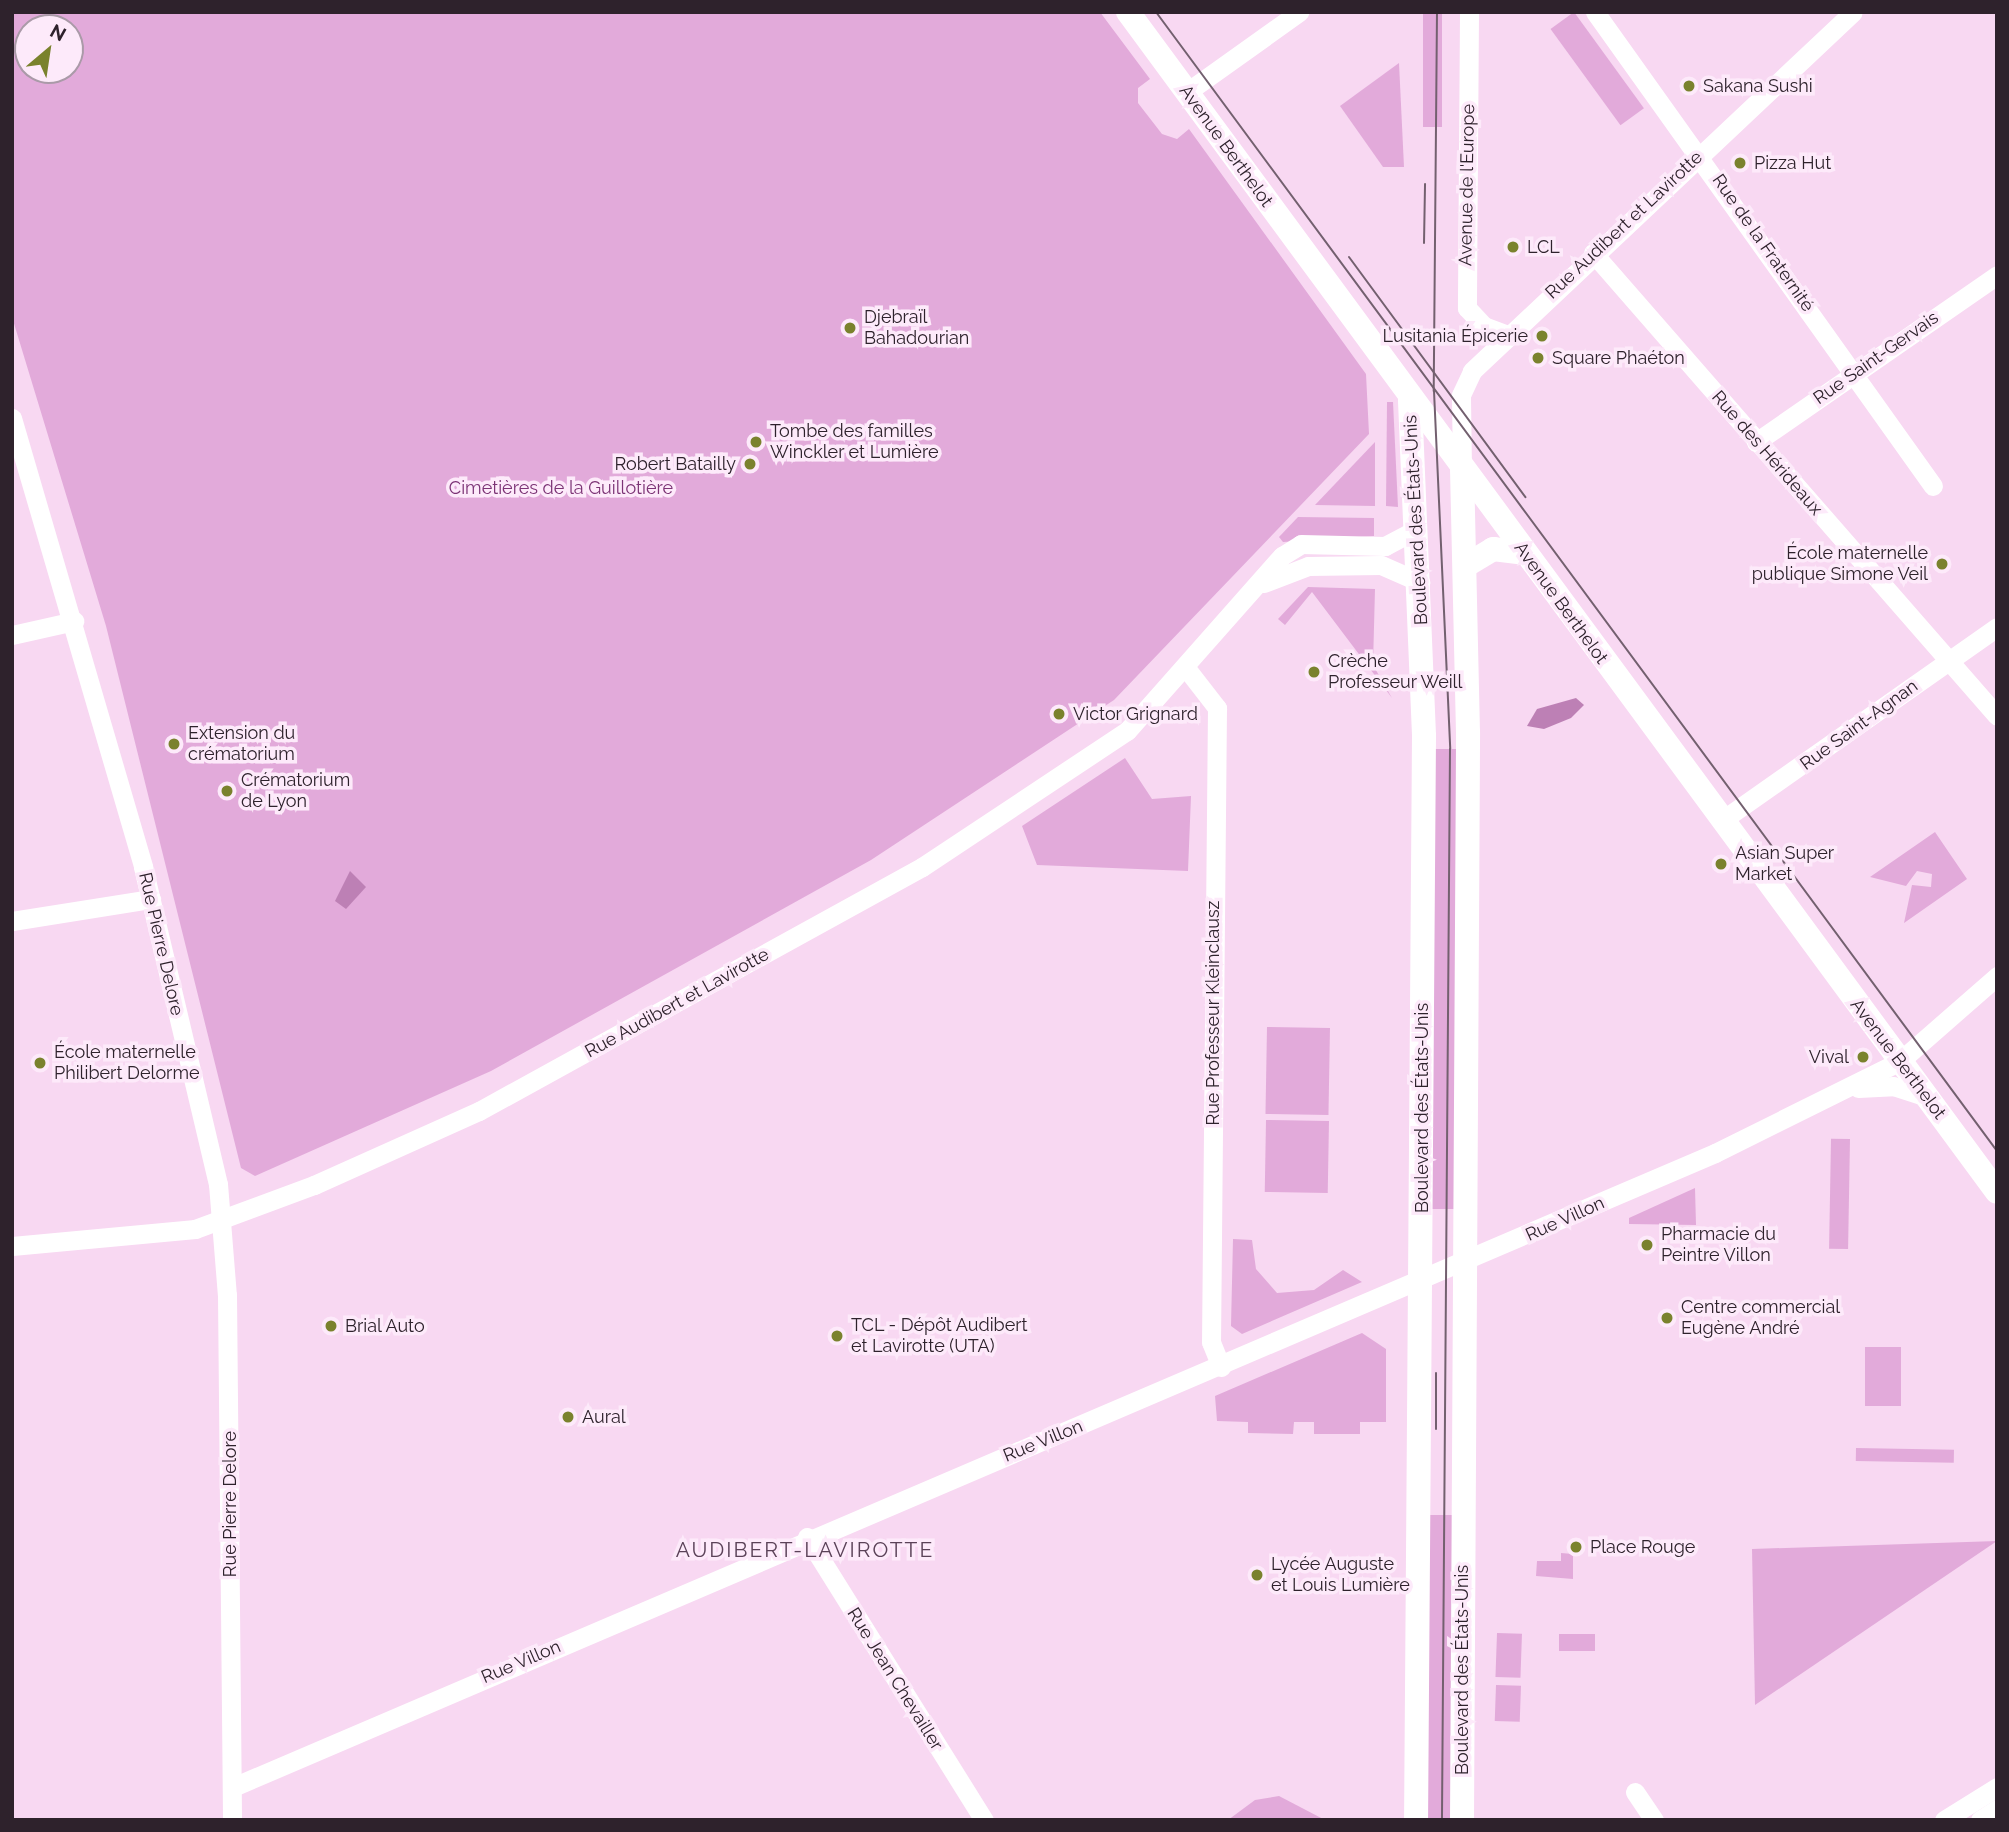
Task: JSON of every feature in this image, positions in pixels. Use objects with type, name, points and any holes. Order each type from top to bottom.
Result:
[{"type":"main road","name":"Avenue Berthelot","points":[[1128,12],[1462,471],[1997,1192]]},
{"type":"main road","name":"Boulevard des États-Unis","points":[[1409,397],[1420,582],[1416,1820]]},
{"type":"main road","name":"Boulevard des États-Unis","points":[[1462,471],[1465,566],[1466,1264],[1462,1820]]},
{"type":"main road","points":[[1465,566],[1493,549],[1524,553]]},
{"type":"street","points":[[1187,92],[1299,12]]},
{"type":"street","name":"Avenue de l'Europe","points":[[1469,12],[1467,308],[1483,326],[1507,335]]},
{"type":"street","name":"Rue de la Fraternité","points":[[1595,12],[1700,155],[1933,485]]},
{"type":"street","name":"Rue Audibert et Lavirotte","points":[[1462,471],[1463,387],[1507,335],[1853,12]]},
{"type":"street","name":"Rue des Hérideaux","points":[[1594,253],[1997,716]]},
{"type":"street","name":"Rue Saint-Gervais","points":[[1756,442],[1997,275]]},
{"type":"street","name":"Rue Pierre Delore","points":[[12,418],[75,621],[151,899],[222,1221],[232,1820]]},
{"type":"street","name":"Rue Audibert et Lavirotte","points":[[12,1246],[195,1229],[222,1221],[480,1111],[922,867],[1127,731],[1255,589],[1301,544],[1385,546],[1417,529]]},
{"type":"street","name":"Rue Audibert et Lavirotte","points":[[1255,589],[1283,572],[1308,566],[1388,566],[1420,582]]},
{"type":"street","points":[[12,635],[75,621]]},
{"type":"street","name":"Rue Saint-Agnan","points":[[1721,821],[1997,627]]},
{"type":"street","name":"Rue Professeur Kleinclausz","points":[[1186,668],[1217,708],[1211,1342],[1221,1367]]},
{"type":"street","points":[[12,921],[151,899]]},
{"type":"street","name":"Rue Villon","points":[[233,1787],[807,1538],[1466,1264],[1850,1088],[1900,1061],[1997,976]]},
{"type":"street","name":"Rue Villon","points":[[1850,1088],[1893,1086],[1926,1097]]},
{"type":"street","name":"Rue Jean Chevailler","points":[[807,1538],[984,1820]]},
{"type":"street","points":[[1944,1820],[1997,1787]]},
{"type":"street","points":[[1635,1792],[1654,1820]]},
{"type":"street","points":[[1980,1820],[1997,1809]]},
{"type":"green space","name":"Cimetières de la Guillotière","points":[[12,12],[1100,12],[1150,79],[1138,88],[1138,103],[1162,134],[1177,139],[1189,129],[1366,374],[1369,434],[1114,700],[871,860],[491,1071],[255,1176],[241,1168],[106,626],[12,317]]},
{"type":"green space","points":[[1423,12],[1442,12],[1442,127],[1423,127]]},
{"type":"green space","points":[[1574,12],[1644,108],[1620,125],[1551,29]]},
{"type":"green space","points":[[1399,63],[1404,167],[1383,167],[1340,106]]},
{"type":"green space","points":[[1387,402],[1393,402],[1398,507],[1386,506]]},
{"type":"green space","points":[[1375,442],[1375,506],[1315,505]]},
{"type":"green space","points":[[1298,517],[1374,518],[1374,536],[1283,542],[1279,537]]},
{"type":"green space","points":[[1308,587],[1375,589],[1373,665],[1392,698],[1312,592],[1285,625],[1278,619]]},
{"type":"green space","points":[[1429,749],[1461,749],[1461,1209],[1429,1209]]},
{"type":"green space","points":[[1125,758],[1152,799],[1191,796],[1188,871],[1037,865],[1022,826]]},
{"type":"green space","points":[[1935,832],[1967,879],[1904,923],[1912,885],[1931,887],[1932,874],[1917,871],[1906,886],[1870,877]]},
{"type":"green space","points":[[1267,1027],[1330,1028],[1328,1115],[1265,1114]]},
{"type":"green space","points":[[1266,1120],[1329,1121],[1328,1193],[1265,1192]]},
{"type":"green space","points":[[1831,1139],[1850,1139],[1848,1249],[1829,1249]]},
{"type":"green space","points":[[1695,1188],[1696,1225],[1629,1224],[1629,1218]]},
{"type":"green space","points":[[1233,1239],[1252,1240],[1256,1269],[1277,1293],[1314,1290],[1343,1270],[1362,1282],[1242,1334],[1231,1326]]},
{"type":"green space","points":[[1362,1333],[1386,1349],[1386,1422],[1360,1422],[1360,1434],[1314,1434],[1314,1422],[1294,1422],[1293,1434],[1248,1433],[1248,1422],[1217,1421],[1215,1396]]},
{"type":"green space","points":[[1865,1347],[1901,1347],[1901,1406],[1865,1406]]},
{"type":"green space","points":[[1856,1448],[1954,1450],[1954,1463],[1856,1461]]},
{"type":"green space","points":[[1424,1515],[1456,1515],[1456,1820],[1424,1820]]},
{"type":"green space","points":[[1997,1541],[1755,1705],[1752,1549]]},
{"type":"green space","points":[[1561,1553],[1573,1554],[1573,1579],[1536,1576],[1537,1561],[1561,1561]]},
{"type":"green space","points":[[1497,1633],[1522,1634],[1520,1678],[1495,1677]]},
{"type":"green space","points":[[1559,1634],[1595,1634],[1595,1651],[1559,1651]]},
{"type":"green space","points":[[1496,1685],[1521,1686],[1520,1722],[1495,1721]]},
{"type":"green space","points":[[1279,1796],[1325,1820],[1228,1820],[1255,1800]]},
{"type":"shaded area","points":[[1576,698],[1584,705],[1571,718],[1544,729],[1527,726],[1537,709]]},
{"type":"shaded area","points":[[350,871],[366,887],[346,909],[335,901]]},
{"type":"tram line","points":[[1156,12],[1997,1151]]},
{"type":"tram line","points":[[1437,12],[1434,391],[1450,749],[1442,1820]]},
{"type":"tram line","points":[[1424,243],[1425,184]]},
{"type":"tram line","points":[[1349,257],[1525,497]]},
{"type":"tram line","points":[[1436,1373],[1436,1429]]},
{"type":"place","name":"Sakana Sushi","points":[[1689,86]]},
{"type":"place","name":"Pizza Hut","points":[[1740,163]]},
{"type":"place","name":"LCL","points":[[1513,247]]},
{"type":"place","name":"Djebraïl Bahadourian","points":[[850,328]]},
{"type":"place","name":"Lusitania Épicerie","points":[[1542,336]]},
{"type":"place","name":"Square Phaéton","points":[[1538,358]]},
{"type":"place","name":"Tombe des familles Winckler et Lumière","points":[[756,442]]},
{"type":"place","name":"Robert Batailly","points":[[750,464]]},
{"type":"place","name":"École maternelle publique Simone Veil","points":[[1942,564]]},
{"type":"place","name":"Crèche Professeur Weill","points":[[1314,672]]},
{"type":"place","name":"Victor Grignard","points":[[1059,714]]},
{"type":"place","name":"Extension du crématorium","points":[[174,744]]},
{"type":"place","name":"Crématorium de Lyon","points":[[227,791]]},
{"type":"place","name":"Asian Super Market","points":[[1721,864]]},
{"type":"place","name":"Vival","points":[[1863,1057]]},
{"type":"place","name":"École maternelle Philibert Delorme","points":[[40,1063]]},
{"type":"place","name":"Pharmacie du Peintre Villon","points":[[1647,1245]]},
{"type":"place","name":"Centre commercial Eugène André","points":[[1667,1318]]},
{"type":"place","name":"Brial Auto","points":[[331,1326]]},
{"type":"place","name":"TCL - Dépôt Audibert et Lavirotte (UTA)","points":[[837,1336]]},
{"type":"place","name":"Aural","points":[[568,1417]]},
{"type":"place","name":"Place Rouge","points":[[1576,1547]]},
{"type":"place","name":"Lycée Auguste et Louis Lumière","points":[[1257,1575]]},
{"type":"district","name":"AUDIBERT-LAVIROTTE","points":[[805,1550]]}]
